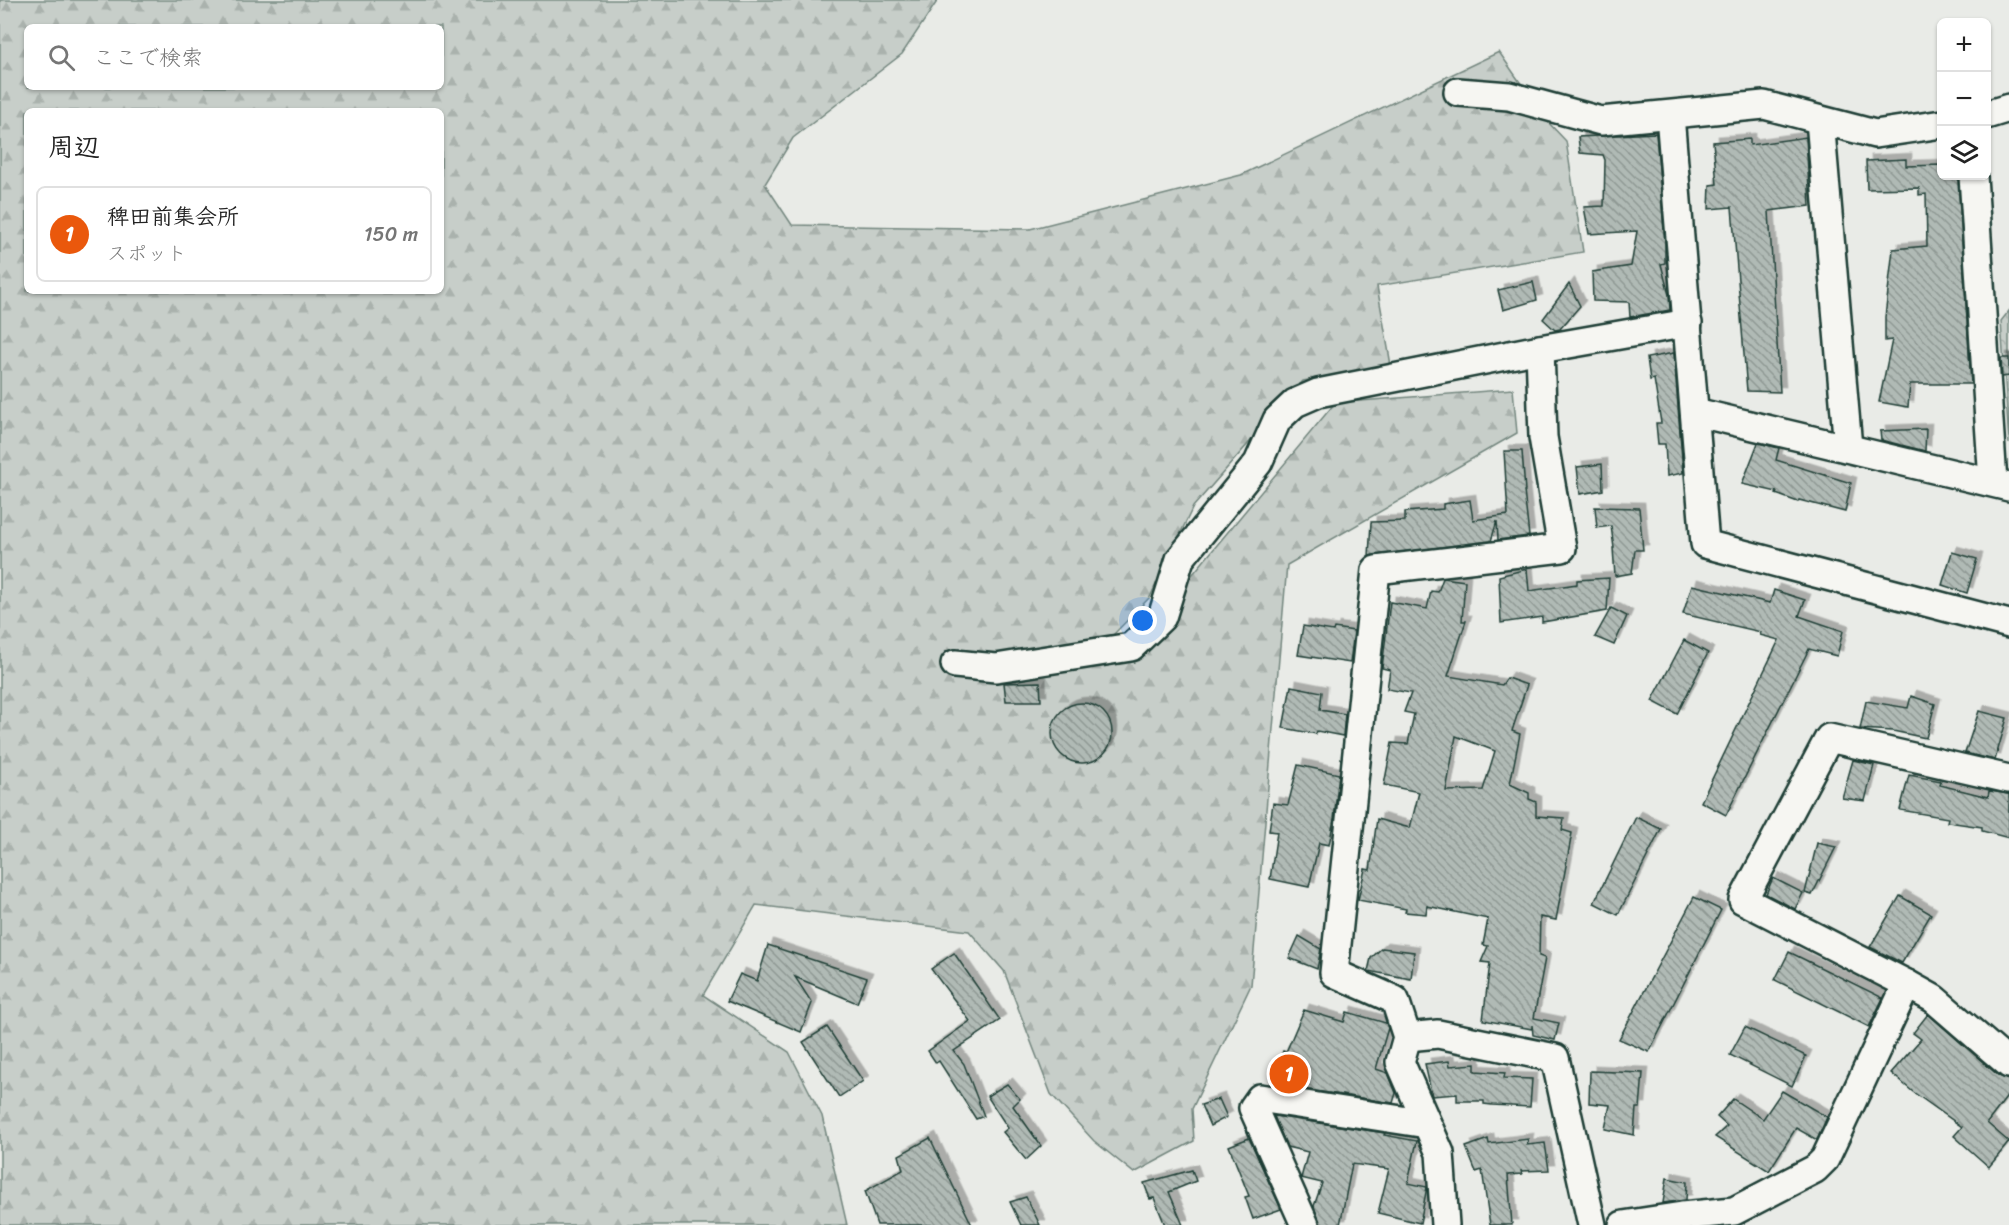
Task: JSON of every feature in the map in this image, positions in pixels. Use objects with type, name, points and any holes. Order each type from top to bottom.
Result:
[{"type":"street","points":[[1458,92],[1509,96],[1601,121],[1764,105],[1875,134],[1937,125]]},
{"type":"street","points":[[1991,113],[2009,108]]},
{"type":"street","points":[[1670,115],[1705,544],[2009,624]]},
{"type":"street","points":[[1820,120],[1848,448]]},
{"type":"street","points":[[1695,412],[2001,484],[1973,180]]},
{"type":"street","points":[[955,664],[996,668],[1131,647],[1162,617],[1180,559],[1258,463],[1277,420],[1295,403],[1318,393],[1540,349],[1688,323]]},
{"type":"street","points":[[1445,1225],[1440,1154],[1400,1062],[1407,1037],[1395,1000],[1334,973],[1376,570],[1562,548],[1544,437],[1540,349]]},
{"type":"street","points":[[2009,778],[1829,738],[1743,900],[1934,999],[2009,1064]]},
{"type":"street","points":[[1623,1225],[1734,1211],[1815,1169],[1825,1159],[1906,984]]},
{"type":"street","points":[[1407,1037],[1438,1034],[1555,1058],[1592,1225]]},
{"type":"street","points":[[1305,1225],[1253,1108],[1260,1098],[1427,1124]]},
{"type":"green space","points":[[0,0],[938,0],[902,54],[793,138],[765,184],[792,225],[1030,229],[1241,175],[1499,52],[1547,121],[1566,141],[1583,252],[1377,286],[1391,365],[1303,381],[1193,507],[1150,597],[1113,635],[1127,659],[1183,586],[1335,403],[1513,389],[1517,433],[1287,565],[1251,985],[1192,1109],[1194,1141],[1134,1173],[1094,1141],[1051,1094],[1004,971],[969,931],[756,905],[703,995],[789,1052],[822,1116],[847,1225],[0,1225]]},
{"type":"green space","points":[[2009,311],[2009,444],[2001,321]]},
{"type":"building","points":[[1656,133],[1665,243],[1665,263],[1661,264],[1669,295],[1670,310],[1630,317],[1629,302],[1593,301],[1592,272],[1631,266],[1637,231],[1589,234],[1584,207],[1604,206],[1605,160],[1603,155],[1580,153],[1578,137]]},
{"type":"building","points":[[1806,137],[1810,206],[1769,211],[1780,392],[1747,391],[1732,207],[1709,209],[1710,185],[1717,184],[1713,142],[1750,139],[1750,145]]},
{"type":"building","points":[[1906,159],[1906,166],[1937,165],[1937,180],[1958,180],[1971,384],[1910,384],[1908,407],[1879,402],[1892,340],[1885,341],[1885,317],[1893,249],[1927,246],[1926,194],[1919,195],[1919,188],[1867,189],[1866,161]]},
{"type":"building","points":[[1533,282],[1537,300],[1503,310],[1498,290]]},
{"type":"building","points":[[1569,284],[1580,306],[1560,329],[1555,330],[1543,319]]},
{"type":"building","points":[[1674,353],[1683,473],[1667,476],[1665,444],[1658,444],[1656,423],[1661,423],[1654,379],[1650,380],[1647,358]]},
{"type":"building","points":[[2001,358],[2009,358],[2009,376],[2002,377]]},
{"type":"building","points":[[1926,429],[1925,451],[1881,440],[1880,431]]},
{"type":"building","points":[[1758,443],[1779,448],[1776,460],[1851,483],[1845,512],[1799,500],[1798,502],[1776,494],[1777,492],[1742,484]]},
{"type":"building","points":[[1504,451],[1522,451],[1529,536],[1498,540],[1497,521],[1491,541],[1369,556],[1371,522],[1405,521],[1405,512],[1443,509],[1443,504],[1470,500],[1473,520],[1508,515]]},
{"type":"building","points":[[1602,464],[1603,490],[1580,494],[1577,467]]},
{"type":"building","points":[[1595,507],[1639,508],[1643,550],[1635,550],[1632,573],[1615,576],[1611,526],[1597,528]]},
{"type":"building","points":[[1952,552],[1977,559],[1967,593],[1942,585]]},
{"type":"building","points":[[1527,569],[1529,591],[1577,584],[1577,580],[1609,578],[1607,611],[1542,622],[1542,617],[1501,623],[1499,576]]},
{"type":"building","points":[[1443,578],[1465,581],[1462,621],[1466,621],[1448,676],[1502,685],[1507,678],[1527,685],[1512,731],[1520,734],[1510,784],[1529,793],[1529,799],[1536,802],[1536,816],[1564,818],[1562,830],[1572,833],[1556,920],[1540,917],[1539,956],[1545,958],[1534,1018],[1559,1023],[1555,1040],[1533,1035],[1532,1025],[1532,1029],[1483,1020],[1490,963],[1481,962],[1488,946],[1483,945],[1488,919],[1427,906],[1426,914],[1405,912],[1406,909],[1358,900],[1365,869],[1370,870],[1377,819],[1410,828],[1419,792],[1384,785],[1392,743],[1408,744],[1414,714],[1404,712],[1411,693],[1387,689],[1390,670],[1382,668],[1390,602],[1427,609],[1431,591],[1438,592]],"holes":[[[1456,736],[1495,751],[1483,790],[1446,791]]]},
{"type":"building","points":[[1692,585],[1770,603],[1774,590],[1805,600],[1799,616],[1843,631],[1837,656],[1809,649],[1726,815],[1701,802],[1779,640],[1760,635],[1761,632],[1683,614]]},
{"type":"building","points":[[1611,608],[1627,616],[1614,645],[1595,637]]},
{"type":"building","points":[[1303,626],[1333,631],[1334,628],[1354,631],[1350,663],[1298,655]]},
{"type":"building","points":[[1684,640],[1708,653],[1677,714],[1652,701]]},
{"type":"building","points":[[1040,682],[1041,701],[1006,701],[1004,683]]},
{"type":"building","points":[[1291,686],[1322,692],[1320,710],[1345,714],[1343,736],[1283,728]]},
{"type":"building","points":[[1911,696],[1935,704],[1926,738],[1893,731],[1860,729],[1866,701],[1908,708]]},
{"type":"building","points":[[1082,703],[1099,708],[1107,716],[1112,733],[1107,750],[1099,758],[1082,763],[1065,758],[1057,750],[1052,733],[1057,716],[1065,708]]},
{"type":"building","points":[[1979,711],[2007,718],[1995,760],[1965,753]]},
{"type":"building","points":[[1853,760],[1874,765],[1865,801],[1842,798]]},
{"type":"building","points":[[1298,765],[1339,774],[1329,845],[1319,843],[1309,887],[1270,879],[1277,832],[1269,831],[1273,803],[1288,805]]},
{"type":"building","points":[[1909,775],[1941,781],[1940,785],[1988,797],[1989,791],[2009,794],[2009,838],[1982,831],[1982,827],[1947,822],[1948,818],[1900,810]]},
{"type":"building","points":[[1636,817],[1661,829],[1618,915],[1594,903]]},
{"type":"building","points":[[1817,843],[1836,847],[1812,895],[1805,893]]},
{"type":"building","points":[[1773,878],[1803,893],[1795,909],[1766,894]]},
{"type":"building","points":[[1900,896],[1931,914],[1902,963],[1870,947]]},
{"type":"building","points":[[1694,897],[1721,910],[1649,1052],[1619,1039]]},
{"type":"building","points":[[1299,936],[1321,949],[1317,969],[1289,958]]},
{"type":"building","points":[[768,945],[867,978],[857,1003],[795,977],[812,1003],[801,1032],[727,1001],[740,974],[757,981]]},
{"type":"building","points":[[1382,948],[1414,952],[1411,979],[1368,971],[1371,958]]},
{"type":"building","points":[[1789,952],[1883,998],[1869,1027],[1775,980]]},
{"type":"building","points":[[954,953],[1000,1020],[954,1051],[964,1064],[984,1116],[976,1119],[939,1061],[936,1063],[928,1051],[970,1021],[931,969]]},
{"type":"building","points":[[1304,1010],[1344,1022],[1347,1012],[1386,1023],[1388,1028],[1376,1069],[1388,1073],[1396,1093],[1393,1103],[1271,1084],[1283,1051],[1286,1052]]},
{"type":"building","points":[[1928,1014],[1999,1076],[2009,1080],[2009,1094],[1987,1123],[2009,1142],[1989,1167],[1954,1136],[1962,1127],[1913,1092],[1891,1073],[1921,1039],[1913,1033]]},
{"type":"building","points":[[827,1027],[863,1081],[839,1097],[803,1042]]},
{"type":"building","points":[[1745,1027],[1806,1056],[1792,1086],[1730,1055]]},
{"type":"building","points":[[1449,1061],[1450,1066],[1475,1064],[1475,1071],[1505,1073],[1504,1078],[1532,1079],[1530,1107],[1484,1104],[1484,1101],[1457,1101],[1457,1094],[1432,1096],[1425,1064]]},
{"type":"building","points":[[1590,1071],[1643,1073],[1640,1108],[1636,1108],[1634,1135],[1605,1129],[1610,1105],[1589,1103]]},
{"type":"building","points":[[1007,1084],[1020,1099],[1013,1106],[1041,1146],[1026,1160],[1003,1132],[1008,1128],[987,1096]]},
{"type":"building","points":[[1782,1091],[1827,1117],[1817,1140],[1796,1128],[1769,1171],[1715,1137],[1727,1126],[1717,1117],[1733,1099],[1763,1119]]},
{"type":"building","points":[[1219,1099],[1227,1117],[1210,1126],[1201,1105]]},
{"type":"building","points":[[1274,1116],[1385,1133],[1384,1135],[1417,1141],[1408,1183],[1427,1187],[1420,1223],[1378,1213],[1389,1169],[1352,1164],[1340,1225],[1320,1225],[1314,1206],[1322,1183],[1301,1178],[1308,1152],[1287,1147]]},
{"type":"building","points":[[930,1138],[972,1225],[877,1225],[865,1191],[903,1170],[899,1155]]},
{"type":"building","points":[[1249,1138],[1281,1209],[1253,1219],[1245,1197],[1249,1196],[1229,1146]]},
{"type":"building","points":[[1488,1139],[1489,1144],[1528,1139],[1527,1145],[1545,1143],[1549,1170],[1521,1171],[1522,1174],[1508,1175],[1512,1225],[1490,1225],[1482,1170],[1476,1172],[1466,1147]]},
{"type":"building","points":[[1192,1170],[1196,1181],[1169,1192],[1183,1225],[1165,1225],[1154,1198],[1150,1199],[1144,1183]]},
{"type":"building","points":[[1667,1178],[1687,1182],[1686,1200],[1663,1203]]},
{"type":"building","points":[[1026,1197],[1040,1225],[1021,1225],[1010,1202]]},
{"type":"place","name":"稗田前集会所","points":[[1289,1074]]}]
